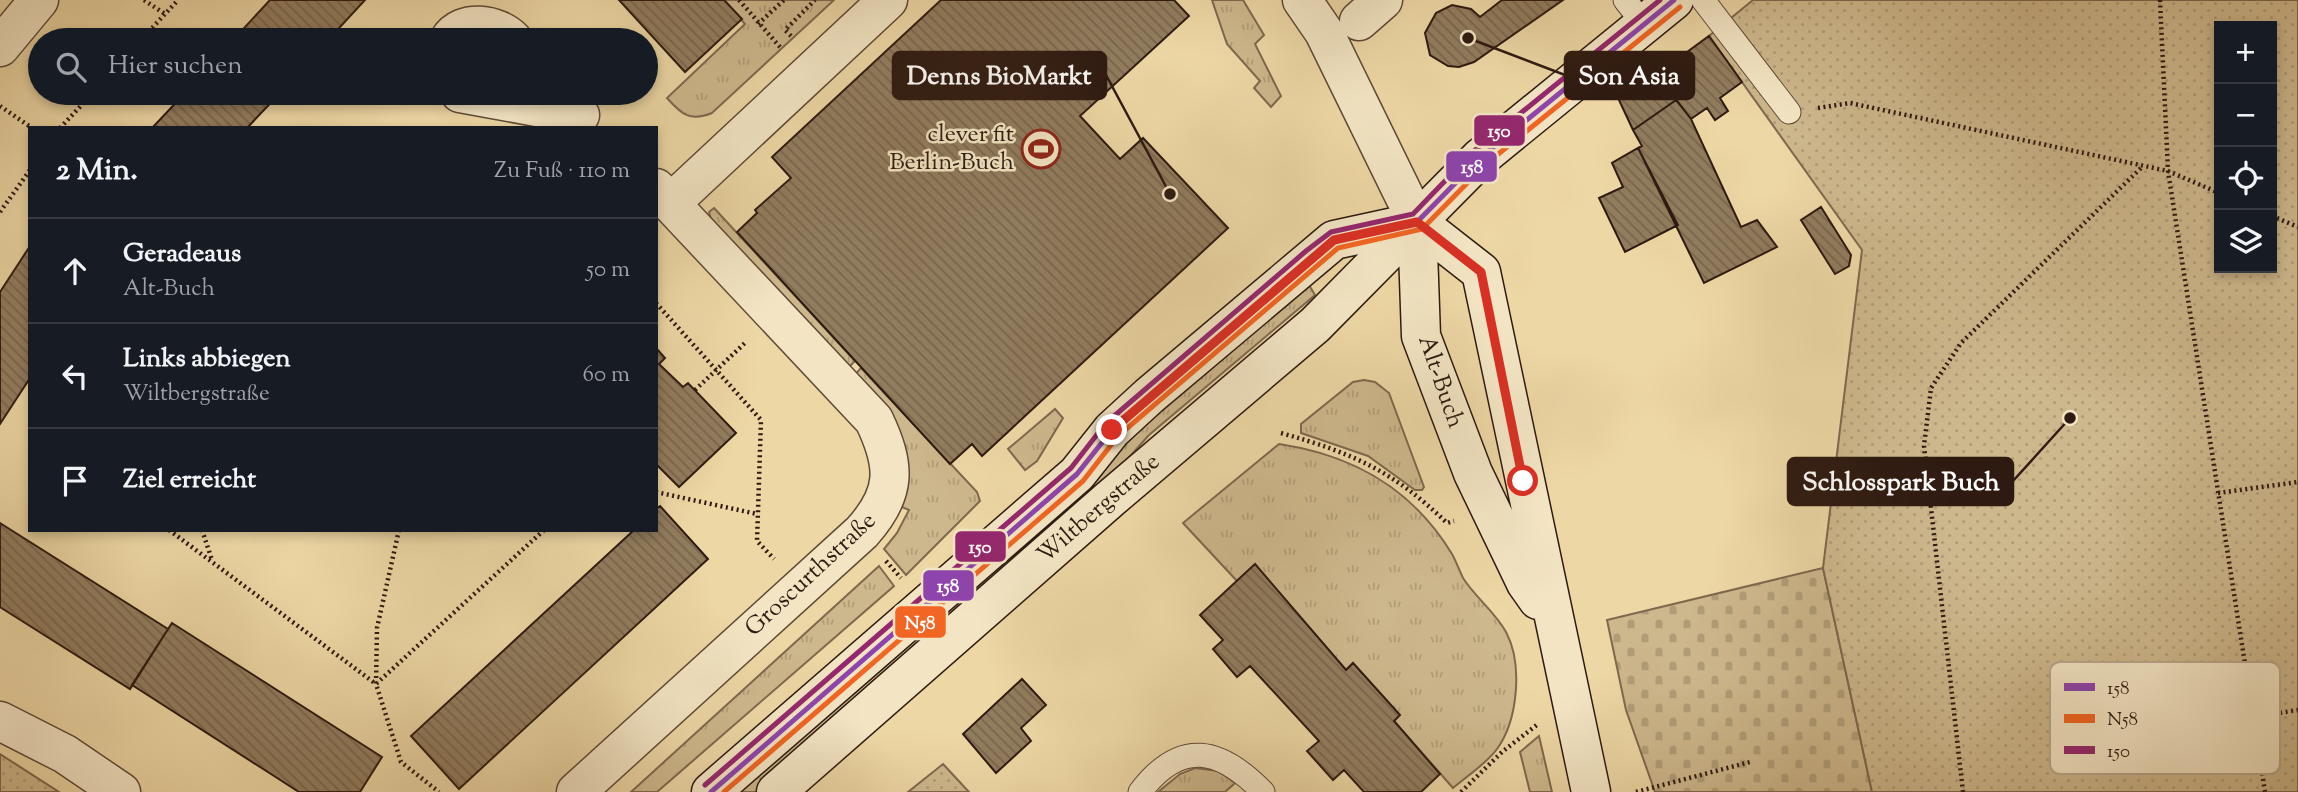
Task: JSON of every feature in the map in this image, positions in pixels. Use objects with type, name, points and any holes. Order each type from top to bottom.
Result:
[{"type":"main road","points":[[0,47],[39,0]]},
{"type":"main road","name":"Groscurthstraße","points":[[576,792],[862,532],[880,512],[890,482],[888,449],[874,420],[664,195],[888,0]]},
{"type":"main road","points":[[1302,0],[1330,42],[1417,222]]},
{"type":"main road","name":"Wiltbergstraße","points":[[776,792],[1315,324],[1480,158],[1634,12],[1674,0]]},
{"type":"main road","points":[[464,28],[495,28]]},
{"type":"main road","points":[[534,105],[577,112]]},
{"type":"main road","name":"Wiltbergstraße","points":[[711,792],[1077,474],[1112,430],[1149,396],[1334,240],[1417,222]]},
{"type":"main road","name":"Alt-Buch","points":[[1417,222],[1421,336],[1490,509],[1526,583],[1554,622]]},
{"type":"main road","name":"Alt-Buch","points":[[1417,222],[1481,272],[1591,792]]},
{"type":"main road","points":[[0,721],[65,754],[121,792]]},
{"type":"lane","points":[[1703,0],[1789,112]]},
{"type":"lane","points":[[1140,792],[1168,764],[1189,755],[1204,754],[1233,764],[1263,792]]},
{"type":"path","points":[[144,0],[165,14]]},
{"type":"path","points":[[152,28],[178,0]]},
{"type":"path","points":[[738,0],[786,55]]},
{"type":"path","points":[[758,23],[784,0]]},
{"type":"path","points":[[2160,0],[2168,171],[2244,662]]},
{"type":"path","points":[[1789,112],[1850,103],[2168,171],[2214,191]]},
{"type":"path","points":[[63,126],[82,105]]},
{"type":"path","points":[[0,106],[29,126]]},
{"type":"path","points":[[1963,792],[1924,446],[1931,388],[1961,343],[2142,167]]},
{"type":"path","points":[[0,212],[28,173]]},
{"type":"path","points":[[2277,218],[2298,228]]},
{"type":"path","points":[[658,305],[761,420],[757,541],[800,587]]},
{"type":"path","points":[[695,390],[717,370]]},
{"type":"path","points":[[1281,433],[1354,456],[1390,476],[1447,523],[1461,519]]},
{"type":"path","points":[[2218,493],[2298,482]]},
{"type":"path","points":[[658,492],[757,514]]},
{"type":"path","points":[[172,532],[376,684]]},
{"type":"path","points":[[203,532],[212,560]]},
{"type":"path","points":[[399,532],[377,628],[376,684],[401,762],[439,792]]},
{"type":"path","points":[[376,684],[542,532]]},
{"type":"path","points":[[1461,792],[1502,752],[1547,717],[1574,709]]},
{"type":"path","points":[[2280,713],[2298,710]]},
{"type":"path","points":[[1636,792],[1750,762]]},
{"type":"path","points":[[2262,774],[2265,792]]},
{"type":"green space","points":[[724,0],[834,0],[712,113],[698,117],[687,115],[667,98],[745,24]]},
{"type":"green space","points":[[1212,0],[1243,0],[1264,35],[1255,44],[1281,96],[1271,107],[1254,88],[1260,81],[1227,44]]},
{"type":"green space","points":[[1753,0],[2298,0],[2298,792],[1872,792],[1823,568],[1862,250],[1709,36]]},
{"type":"green space","points":[[714,208],[855,361],[845,371],[713,227],[709,212]]},
{"type":"green space","points":[[1306,280],[1315,295],[1149,435],[1099,491],[759,792],[733,792]]},
{"type":"green space","points":[[861,368],[977,492],[980,501],[906,575],[884,549],[897,533],[909,510],[895,504],[851,379]]},
{"type":"green space","points":[[1353,382],[1375,382],[1389,393],[1424,487],[1422,490],[1415,490],[1368,456],[1301,433],[1301,424]]},
{"type":"green space","points":[[1055,409],[1063,418],[1037,461],[1025,470],[1008,449]]},
{"type":"green space","points":[[1279,444],[1306,449],[1356,466],[1399,493],[1436,531],[1452,554],[1463,578],[1506,632],[1515,660],[1516,675],[1514,708],[1510,723],[1493,754],[1453,788],[1394,721],[1399,715],[1395,710],[1353,663],[1346,670],[1255,565],[1237,581],[1183,523]]},
{"type":"green space","points":[[879,566],[894,586],[657,792],[631,792]]},
{"type":"green space","points":[[1823,568],[1872,792],[1655,792],[1626,710],[1607,620]]},
{"type":"green space","points":[[1539,736],[1552,792],[1530,792],[1520,752]]},
{"type":"green space","points":[[0,754],[59,792],[0,792]]},
{"type":"green space","points":[[943,764],[969,792],[908,792]]},
{"type":"green space","points":[[1195,768],[1219,771],[1235,783],[1225,792],[1158,792],[1180,774]]},
{"type":"building","points":[[270,0],[365,0],[339,28],[244,28]]},
{"type":"building","points":[[619,0],[724,0],[742,19],[685,72],[658,43],[658,28],[645,28]]},
{"type":"building","points":[[941,0],[1174,0],[1189,16],[1080,116],[1120,159],[1143,138],[1228,228],[982,456],[972,444],[950,464],[737,232],[757,213],[755,210],[791,178],[772,157]]},
{"type":"building","points":[[1502,0],[1563,0],[1474,62],[1459,67],[1448,66],[1430,55],[1425,33],[1436,13],[1452,5],[1471,9],[1480,17]]},
{"type":"building","points":[[1709,36],[1742,82],[1720,98],[1728,111],[1715,120],[1707,108],[1691,119],[1657,74]]},
{"type":"building","points":[[1657,74],[1676,100],[1633,130],[1619,100]]},
{"type":"building","points":[[1676,100],[1691,119],[1741,227],[1757,220],[1777,247],[1704,283],[1638,148],[1642,146],[1633,130]]},
{"type":"building","points":[[174,105],[269,105],[249,126],[154,126]]},
{"type":"building","points":[[1638,148],[1678,225],[1625,252],[1599,198],[1623,187],[1612,163]]},
{"type":"building","points":[[1821,207],[1851,255],[1849,266],[1835,274],[1801,220]]},
{"type":"building","points":[[28,249],[28,381],[0,424],[0,292]]},
{"type":"building","points":[[658,350],[665,358],[659,364],[683,387],[688,383],[736,433],[679,487],[658,466]]},
{"type":"building","points":[[660,506],[708,559],[459,789],[411,736],[632,532],[658,532]]},
{"type":"building","points":[[0,523],[168,629],[130,689],[0,607]]},
{"type":"building","points":[[1255,564],[1346,670],[1353,663],[1400,715],[1394,721],[1440,774],[1421,792],[1364,792],[1344,770],[1333,780],[1307,751],[1319,741],[1250,666],[1237,677],[1213,649],[1223,640],[1200,615]]},
{"type":"building","points":[[172,623],[382,757],[360,792],[299,792],[132,685]]},
{"type":"building","points":[[1022,679],[1046,705],[1021,728],[1031,741],[996,773],[963,734]]},
{"type":"transit line","name":"150","points":[[705,785],[1071,468],[1106,423],[1306,251],[1331,232],[1413,214],[1474,151],[1660,0]]},
{"type":"transit line","name":"158","points":[[711,792],[1077,474],[1112,430],[1312,258],[1334,240],[1417,222],[1480,158],[1674,0]]},
{"type":"transit line","name":"N58","points":[[724,792],[1083,481],[1118,436],[1338,248],[1422,229],[1486,164],[1680,7]]},
{"type":"place","name":"Son Asia","points":[[1468,38]]},
{"type":"place","name":"clever fit Berlin-Buch","points":[[1041,149]]},
{"type":"place","name":"Denns BioMarkt","points":[[1170,194]]},
{"type":"place","name":"Schlosspark Buch","points":[[2070,418]]},
{"type":"route","points":[[1112,430],[1334,240],[1417,222],[1481,272],[1523,481]]}]
